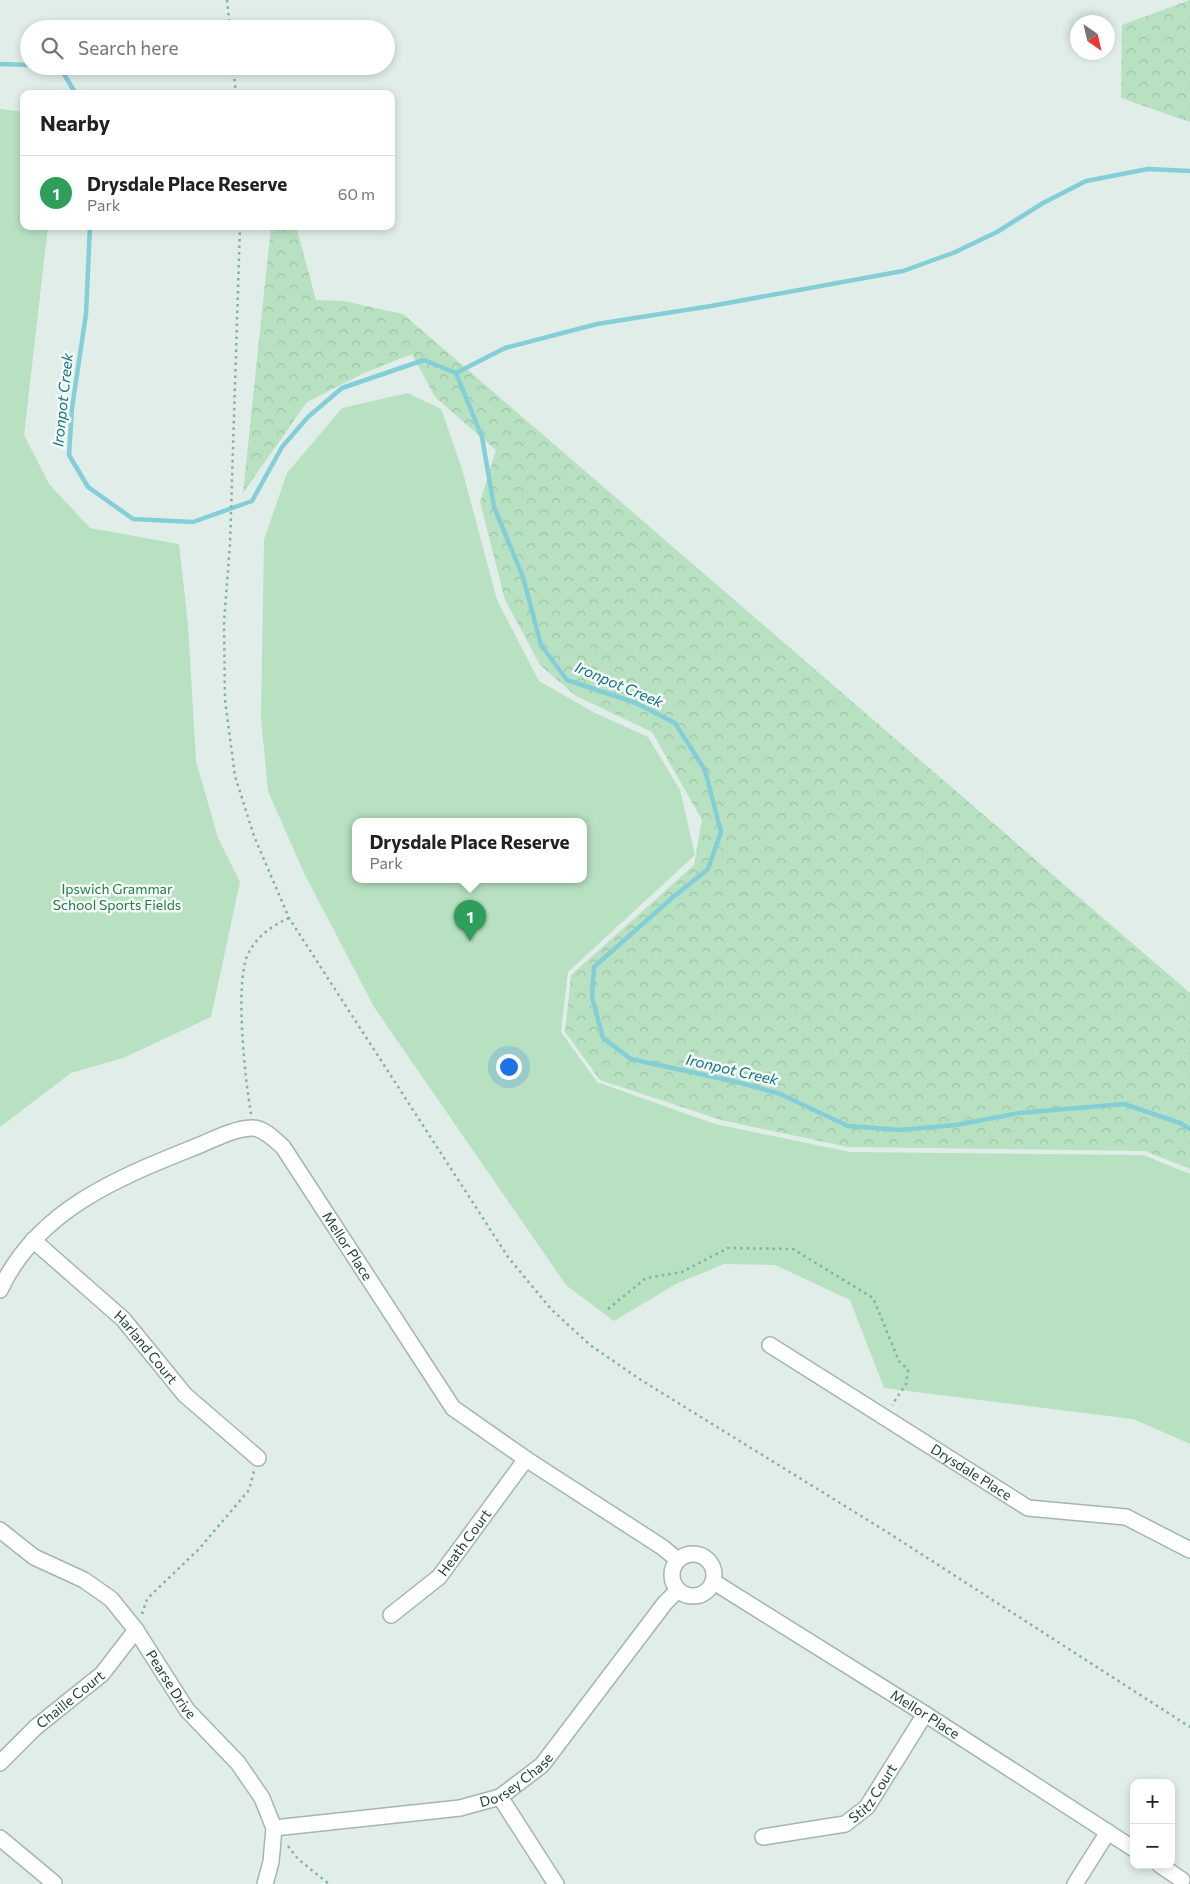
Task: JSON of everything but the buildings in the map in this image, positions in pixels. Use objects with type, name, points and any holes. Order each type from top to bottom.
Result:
[{"type":"street","points":[[0,1290],[8,1273],[33,1240],[59,1216],[123,1176],[233,1132],[253,1128]]},
{"type":"street","name":"Mellor Place","points":[[253,1128],[269,1134],[283,1147],[453,1408],[526,1460],[662,1547],[678,1560]]},
{"type":"street","name":"Harland Court","points":[[33,1240],[123,1319],[186,1395],[258,1458]]},
{"type":"street","name":"Drysdale Place","points":[[770,1345],[1028,1508],[1126,1518],[1190,1550]]},
{"type":"street","name":"Heath Court","points":[[391,1615],[439,1577],[526,1460]]},
{"type":"street","name":"Pearse Drive","points":[[0,1530],[34,1557],[84,1580],[111,1599],[136,1630],[187,1710],[242,1770],[262,1798],[274,1828],[271,1862],[265,1884]]},
{"type":"street","points":[[693,1553],[708,1559],[715,1574],[714,1582],[702,1595],[694,1597],[678,1590],[672,1575],[678,1560],[693,1553]]},
{"type":"street","name":"Mellor Place","points":[[714,1582],[925,1714],[1130,1846]]},
{"type":"street","name":"Dorsey Chase","points":[[274,1828],[460,1808],[500,1797],[542,1764],[665,1603],[678,1590]]},
{"type":"street","name":"Chaille Court","points":[[0,1763],[36,1727],[102,1674],[136,1630]]},
{"type":"street","name":"Stitz Court","points":[[763,1837],[845,1824],[867,1807],[925,1714]]},
{"type":"street","points":[[500,1797],[556,1884]]},
{"type":"street","points":[[1075,1884],[1108,1832]]},
{"type":"street","points":[[0,1838],[54,1883]]},
{"type":"street","points":[[1166,1869],[1182,1880]]},
{"type":"path","points":[[227,0],[229,20]]},
{"type":"path","points":[[235,75],[236,90]]},
{"type":"path","points":[[240,230],[233,481],[224,622],[225,691],[235,776],[254,836],[289,918],[508,1257],[551,1309],[590,1344],[641,1380],[887,1532],[1190,1727]]},
{"type":"path","points":[[253,1128],[248,1097],[242,981],[247,957],[256,940],[276,924],[289,918]]},
{"type":"path","points":[[608,1309],[646,1278],[682,1272],[728,1248],[793,1249],[873,1298],[899,1361],[908,1370],[906,1384],[884,1416]]},
{"type":"path","points":[[136,1630],[147,1599],[199,1549],[249,1490],[258,1458]]},
{"type":"path","points":[[274,1828],[298,1859],[328,1884]]},
{"type":"green space","points":[[1190,0],[1190,122],[1121,98],[1122,25]]},
{"type":"green space","name":"Ipswich Grammar School Sports Fields","points":[[0,109],[20,112],[20,230],[48,230],[24,435],[49,484],[90,528],[179,544],[188,625],[196,761],[218,838],[240,882],[211,1017],[123,1058],[71,1073],[0,1127]]},
{"type":"green space","points":[[271,230],[297,230],[316,300],[343,301],[403,314],[1190,993],[1190,1169],[1145,1151],[848,1147],[721,1120],[600,1080],[565,1032],[571,975],[694,865],[702,820],[652,732],[576,696],[540,665],[505,600],[480,502],[496,450],[435,397],[412,354],[364,373],[307,402],[243,493]]},
{"type":"green space","points":[[408,393],[441,409],[462,469],[497,600],[539,681],[595,713],[648,737],[680,790],[695,855],[568,972],[561,1032],[597,1082],[715,1124],[850,1152],[1143,1155],[1190,1174],[1190,1444],[1133,1419],[884,1388],[850,1300],[775,1265],[724,1264],[676,1284],[614,1321],[566,1285],[374,1007],[304,873],[268,791],[261,718],[264,540],[287,473],[342,408]]},
{"type":"waterway","name":"Ironpot Creek","points":[[0,64],[20,65]]},
{"type":"waterway","name":"Ironpot Creek","points":[[64,75],[74,90]]},
{"type":"waterway","points":[[456,373],[505,348],[597,324],[711,306],[903,271],[953,253],[997,232],[1043,203],[1086,181],[1148,169],[1190,171]]},
{"type":"waterway","name":"Ironpot Creek","points":[[90,230],[86,314],[72,408],[69,455],[88,487],[133,519],[193,522],[252,501],[282,447],[308,417],[342,388],[424,360],[456,373],[482,437],[494,507],[523,577],[541,645],[567,680],[636,703],[675,723],[705,770],[721,832],[708,869],[594,967],[592,997],[603,1038],[631,1059],[741,1083],[780,1094],[848,1126],[900,1130],[956,1125],[1019,1113],[1124,1104],[1180,1123],[1190,1129]]},
{"type":"place","name":"Drysdale Place Reserve","points":[[470,941]]}]
